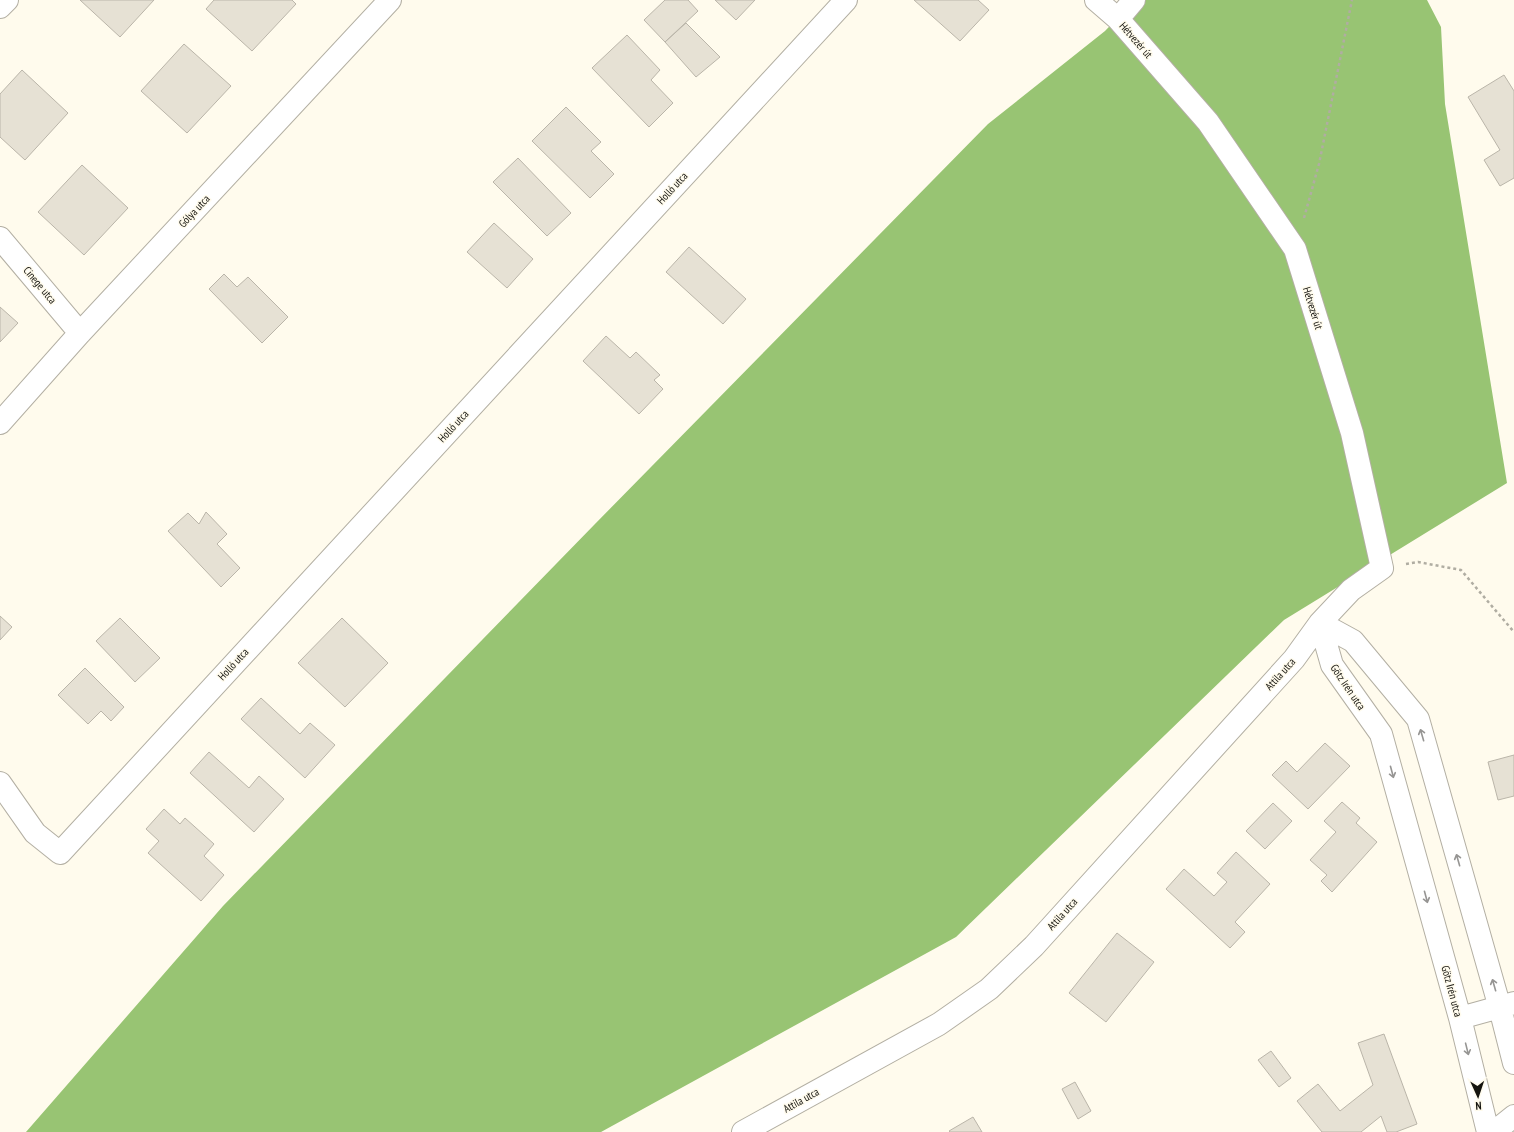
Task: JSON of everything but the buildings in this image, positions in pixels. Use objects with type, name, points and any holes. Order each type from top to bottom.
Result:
[{"type":"street","points":[[0,8],[7,0]]},
{"type":"street","name":"Gólya utca","points":[[0,423],[80,333],[390,0]]},
{"type":"street","name":"Holló utca","points":[[0,783],[35,833],[60,853],[846,0]]},
{"type":"street","name":"Hétvezér út","points":[[1096,0],[1118,19],[1208,122],[1295,249],[1352,434],[1382,568]]},
{"type":"street","points":[[1118,19],[1134,0]]},
{"type":"street","name":"Cinege utca","points":[[0,238],[80,333]]},
{"type":"street","points":[[1382,568],[1351,590],[1320,623],[1353,641],[1418,719],[1507,1006],[1514,1063]]},
{"type":"street","name":"Götz Irén utca","points":[[1320,623],[1332,665],[1381,734],[1460,1018],[1488,1132]]},
{"type":"street","name":"Attila utca","points":[[743,1132],[939,1024],[989,989],[1034,946],[1294,659],[1320,623]]},
{"type":"street","points":[[1460,1018],[1507,1006]]},
{"type":"street","points":[[1494,1132],[1514,1116]]},
{"type":"path","points":[[1295,249],[1319,164],[1352,0]]},
{"type":"path","points":[[1382,568],[1418,562],[1461,570],[1514,632]]},
{"type":"green space","points":[[1135,0],[1427,0],[1441,27],[1445,104],[1507,483],[1284,620],[956,937],[601,1132],[26,1132],[223,906],[594,525],[988,124],[1105,31]]}]
